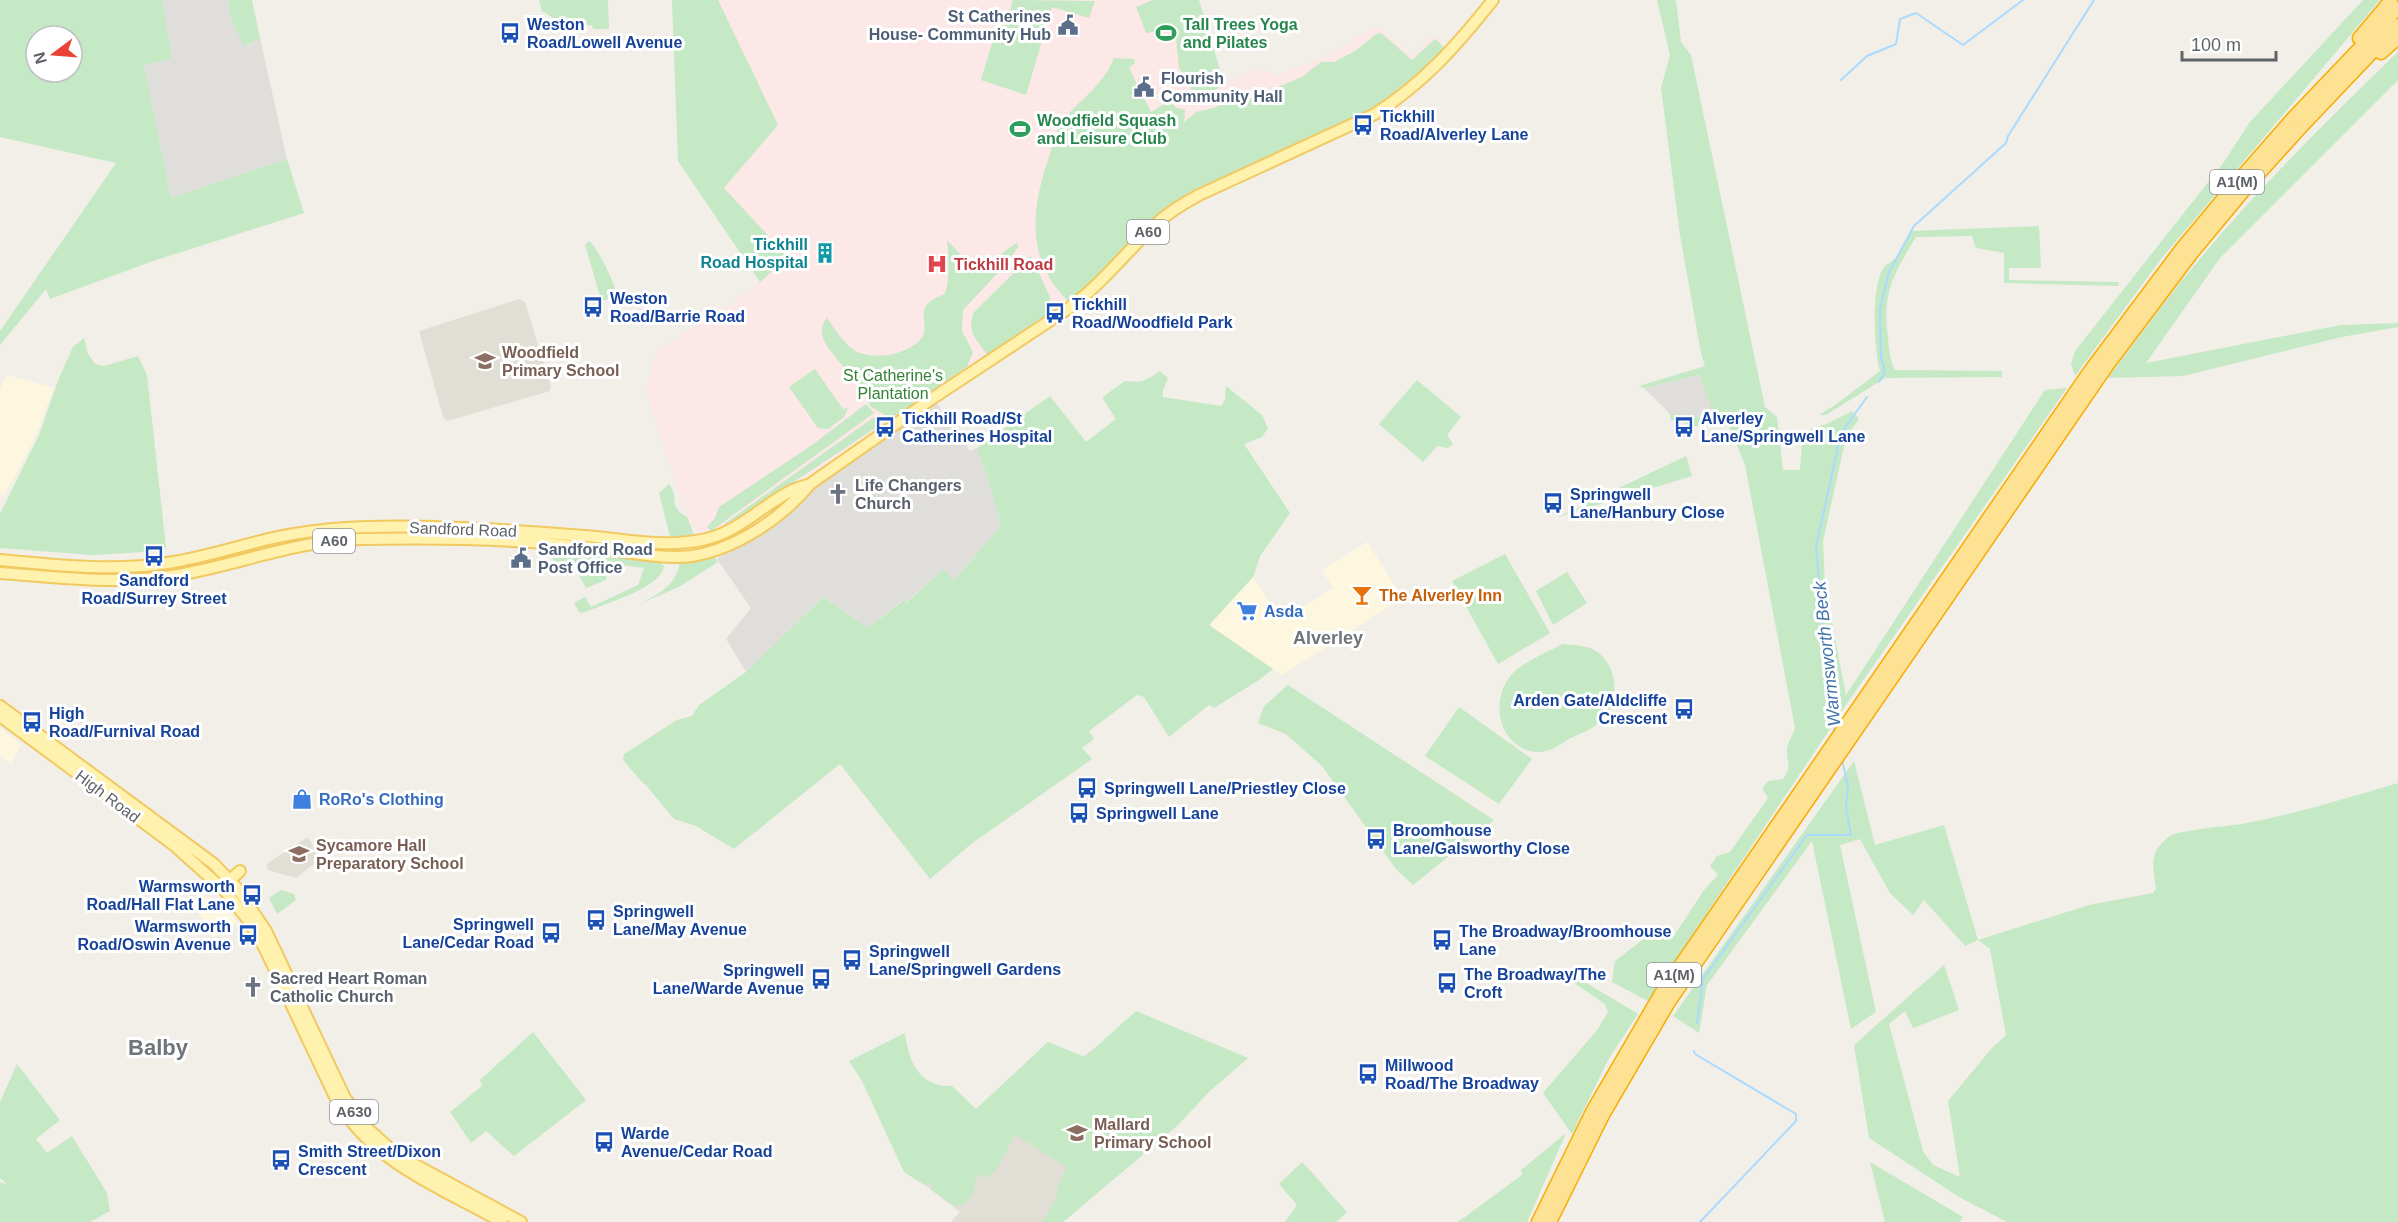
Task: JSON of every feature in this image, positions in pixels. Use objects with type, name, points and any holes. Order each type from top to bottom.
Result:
[{"type":"highway","points":[[2298,121],[2391,0]]},
{"type":"highway","name":"A1(M)","points":[[1550,1222],[1587,1146],[1650,1032],[1838,745],[2072,396],[2182,248],[2398,8]]},
{"type":"highway","name":"A1(M)","points":[[1538,1222],[1593,1110],[1646,1019],[2107,366],[2192,253],[2298,121],[2398,25]]},
{"type":"highway","name":"A1(M)","points":[[2298,121],[2398,38]]},
{"type":"main road","name":"A60","points":[[672,558],[694,556],[734,543],[796,501],[810,484],[1088,294],[1151,229],[1178,207],[1199,195],[1376,114],[1413,89],[1452,51],[1493,0]]},
{"type":"main road","name":"A60","points":[[669,544],[699,541],[723,534],[790,491],[810,484]]},
{"type":"main road","name":"Sandford Road","points":[[0,560],[92,568],[151,566],[208,555],[272,538],[325,529],[387,526],[536,532],[601,537],[645,544],[669,544]]},
{"type":"main road","points":[[387,526],[387,539]]},
{"type":"main road","points":[[401,526],[399,532],[401,539]]},
{"type":"main road","points":[[325,529],[327,542]]},
{"type":"main road","name":"Sandford Road","points":[[0,573],[127,580],[210,569],[292,547],[327,542],[387,539],[536,543],[672,558]]},
{"type":"main road","points":[[669,544],[672,558]]},
{"type":"main road","name":"A60","points":[[37,564],[70,572],[77,579]]},
{"type":"main road","name":"High Road","points":[[0,706],[169,831]]},
{"type":"main road","name":"High Road","points":[[0,716],[175,846],[213,878]]},
{"type":"main road","name":"A630","points":[[169,831],[211,868],[213,878],[251,924],[337,1101],[359,1132],[390,1160],[502,1222]]},
{"type":"main road","name":"A630","points":[[169,831],[214,864],[249,904],[266,931],[345,1098],[367,1128],[397,1155],[521,1222]]},
{"type":"main road","points":[[240,872],[230,880],[231,890],[245,910],[251,924],[260,932],[266,931]]},
{"type":"shaded area","points":[[162,0],[228,0],[231,18],[245,47],[260,38],[287,159],[171,198],[144,65],[172,59]]},
{"type":"shaded area","name":"Tickhill Road","points":[[672,0],[1198,0],[1224,83],[1258,69],[1279,75],[1330,54],[1376,26],[1412,57],[1434,36],[1452,51],[1178,207],[1088,294],[737,527],[699,541],[683,504],[646,390],[656,352],[728,306],[766,278],[746,243],[680,153]]},
{"type":"shaded area","name":"Woodfield Primary School","points":[[519,299],[525,302],[551,386],[550,391],[447,421],[443,417],[419,331]]},
{"type":"shaded area","points":[[7,375],[54,388],[32,444],[4,496],[0,494],[0,389]]},
{"type":"shaded area","points":[[1701,375],[1715,418],[1670,414],[1644,388]]},
{"type":"shaded area","points":[[933,398],[970,451],[977,448],[1001,525],[954,581],[943,569],[905,603],[902,601],[868,628],[823,597],[746,672],[726,639],[751,608],[717,559]]},
{"type":"shaded area","points":[[1367,542],[1403,598],[1282,675],[1209,626],[1253,577],[1282,620],[1333,588],[1322,570]]},
{"type":"shaded area","points":[[0,728],[21,744],[12,764],[0,755]]},
{"type":"shaded area","name":"Sycamore Hall Preparatory School","points":[[308,837],[320,859],[296,878],[268,870],[266,865],[269,862]]},
{"type":"shaded area","points":[[204,896],[220,902],[238,923],[213,938],[193,903]]},
{"type":"shaded area","name":"Mallard Primary School","points":[[1048,1042],[1082,1057],[1103,1042],[1178,1125],[1063,1222],[951,1222],[960,1212],[926,1186],[982,1138],[1022,1067]]},
{"type":"green space","points":[[0,0],[162,0],[172,59],[144,65],[171,198],[287,159],[304,213],[150,262],[50,299],[46,289],[0,345],[0,331],[116,163],[0,137]]},
{"type":"green space","points":[[228,0],[252,0],[260,38],[244,47],[231,18]]},
{"type":"green space","points":[[539,0],[608,0],[609,29],[593,29],[592,25],[562,27],[558,21],[542,11]]},
{"type":"green space","points":[[672,0],[718,0],[778,125],[724,188],[788,257],[760,282],[678,161]]},
{"type":"green space","points":[[1013,0],[1095,1],[1089,18],[1052,7],[1026,95],[981,80],[998,24],[1005,26]]},
{"type":"green space","points":[[1153,0],[1199,0],[1224,83],[1207,98],[1193,93],[1179,68],[1175,28],[1146,33],[1136,7]]},
{"type":"green space","points":[[1657,0],[1676,0],[1681,42],[1691,55],[1765,407],[1777,417],[1783,470],[1800,470],[1803,432],[1829,423],[1852,411],[1859,419],[1846,437],[1823,541],[1825,587],[1846,695],[2045,390],[2067,388],[1848,702],[1648,1001],[1612,982],[1615,961],[1658,928],[1668,930],[1674,936],[1704,890],[1718,875],[1710,866],[1717,856],[1730,852],[1768,798],[1762,788],[1768,781],[1783,779],[1786,774],[1787,749],[1795,728],[1745,465],[1729,426],[1695,426],[1671,420],[1670,414],[1715,418],[1700,375],[1644,388],[1639,386],[1705,366],[1680,235],[1661,88],[1670,55]]},
{"type":"green space","points":[[2363,0],[2380,0],[2161,259],[2075,376],[2071,364],[2075,351],[2224,162],[2250,122]]},
{"type":"green space","points":[[1381,33],[1412,60],[1435,39],[1447,50],[1413,84],[1376,109],[1197,189],[1179,201],[1115,257],[1070,303],[1055,287],[1045,270],[1036,234],[1038,196],[1060,126],[1069,113],[1103,78],[1114,58],[1134,59],[1135,63],[1129,68],[1151,112],[1169,101],[1177,108],[1185,110],[1184,122],[1196,112],[1214,108],[1239,96],[1258,99],[1302,77],[1321,62],[1334,62],[1355,51],[1376,34]]},
{"type":"green space","points":[[2398,52],[2398,80],[2220,258],[2146,363],[2341,325],[2398,323],[2398,327],[2342,337],[2183,376],[2108,378],[2171,295],[2231,223],[2313,136]]},
{"type":"green space","points":[[2039,226],[2041,268],[2009,268],[2009,280],[2119,282],[2118,286],[2004,283],[2004,253],[1976,248],[1972,236],[1916,237],[1895,274],[1888,296],[1888,342],[1895,370],[2002,371],[2002,377],[1885,378],[1826,415],[1819,415],[1880,371],[1876,349],[1875,319],[1879,278],[1884,267],[1899,253],[1911,231]]},
{"type":"green space","name":"St Catherine's Plantation","points":[[947,240],[976,273],[987,267],[1012,246],[1018,243],[1018,247],[1008,262],[963,310],[962,331],[973,352],[967,367],[891,419],[870,406],[856,380],[857,368],[844,367],[830,350],[823,337],[823,324],[827,318],[850,347],[865,354],[885,355],[912,346],[923,335],[924,310],[927,305],[945,294],[949,267]]},
{"type":"green space","points":[[589,241],[600,257],[615,290],[616,294],[606,300],[601,299],[585,245]]},
{"type":"green space","name":"St Catherine's Plantation","points":[[1031,256],[1050,297],[1047,318],[988,356],[972,330],[974,312]]},
{"type":"green space","points":[[84,338],[88,354],[95,364],[104,366],[138,356],[147,375],[166,547],[162,551],[92,555],[0,548],[0,514],[39,435],[59,378],[73,347]]},
{"type":"green space","points":[[815,369],[843,409],[848,408],[844,417],[828,429],[818,428],[789,387]]},
{"type":"green space","points":[[1160,371],[1168,378],[1163,397],[1221,406],[1225,400],[1226,386],[1262,415],[1268,428],[1262,437],[1244,444],[1290,513],[1260,556],[1253,577],[1209,625],[1273,669],[1259,680],[1214,708],[1209,705],[1169,737],[1144,697],[1137,695],[1089,731],[1094,739],[1082,748],[1092,759],[971,844],[930,879],[840,764],[734,849],[696,826],[674,819],[623,760],[624,754],[677,720],[692,716],[699,705],[746,672],[823,597],[868,628],[903,601],[906,603],[943,569],[954,581],[1001,525],[977,448],[1050,396],[1086,442],[1116,419],[1103,399],[1104,396],[1125,381],[1143,381]]},
{"type":"green space","points":[[1417,380],[1461,417],[1447,435],[1453,444],[1448,448],[1437,446],[1423,462],[1379,424]]},
{"type":"green space","points":[[866,404],[874,413],[711,531],[707,527],[715,518],[719,507],[812,445]]},
{"type":"green space","points":[[877,415],[886,421],[738,519],[724,524]]},
{"type":"green space","points":[[1686,456],[1692,476],[1558,517]]},
{"type":"green space","points":[[669,484],[674,494],[675,505],[687,517],[695,537],[675,540],[670,536],[659,493]]},
{"type":"green space","points":[[556,548],[659,561],[664,566],[661,574],[643,588],[583,613],[579,612],[574,603],[585,597],[591,607],[638,585],[644,568],[607,563],[606,580],[586,588],[572,563],[556,568],[550,552]]},
{"type":"green space","points":[[724,551],[715,558],[718,562],[679,587],[639,604],[660,593],[671,583],[680,562]]},
{"type":"green space","points":[[1505,554],[1550,633],[1498,664],[1452,581]]},
{"type":"green space","points":[[1567,572],[1587,603],[1553,625],[1536,591]]},
{"type":"green space","points":[[1563,644],[1587,647],[1602,656],[1612,673],[1614,694],[1612,704],[1608,713],[1598,724],[1554,748],[1536,752],[1523,748],[1512,741],[1505,731],[1499,707],[1501,694],[1515,671]]},
{"type":"green space","points":[[1288,685],[1494,820],[1413,885],[1396,869],[1322,766],[1286,734],[1258,723],[1264,706]]},
{"type":"green space","points":[[1459,707],[1532,759],[1499,804],[1425,756]]},
{"type":"green space","points":[[1854,761],[1875,845],[1944,825],[1978,940],[1965,946],[1924,900],[1913,915],[1890,893],[1860,839],[1840,845],[1876,1012],[1851,1029],[1812,841],[1707,985],[1699,1033],[1673,1016]]},
{"type":"green space","points":[[2398,783],[2398,1222],[2007,1222],[1959,1197],[1869,1138],[1854,1045],[1944,965],[1959,1010],[1913,1028],[1905,1011],[1889,1024],[1923,1151],[1933,1165],[1960,1177],[1948,1101],[1992,1048],[2006,1035],[1990,949],[1978,940],[2089,905],[2153,893],[2156,889],[2153,866],[2155,853],[2163,842],[2175,834],[2242,824],[2282,815]]},
{"type":"green space","points":[[281,890],[294,894],[296,900],[277,914],[269,898]]},
{"type":"green space","points":[[1568,972],[1638,1014],[1608,1060],[1572,1134],[1543,1093],[1598,1029],[1608,1012],[1605,1004],[1571,981]]},
{"type":"green space","points":[[1136,1011],[1248,1058],[1209,1092],[1178,1125],[1063,1222],[1042,1222],[1057,1197],[1058,1185],[1067,1167],[1015,1135],[997,1169],[986,1178],[979,1174],[973,1185],[976,1188],[964,1205],[959,1204],[956,1207],[932,1190],[931,1182],[926,1186],[904,1172],[862,1081],[849,1061],[905,1033],[909,1053],[918,1071],[932,1082],[952,1086],[976,1109],[1048,1042],[1085,1057]]},
{"type":"green space","points":[[533,1032],[586,1100],[514,1156],[486,1131],[471,1143],[450,1112],[482,1086],[480,1080]]},
{"type":"green space","points":[[17,1064],[60,1120],[36,1139],[47,1153],[72,1136],[107,1193],[110,1211],[90,1222],[0,1222],[0,1182],[8,1185],[0,1178],[0,1102]]},
{"type":"green space","points":[[1566,1133],[1527,1222],[1458,1222],[1522,1175],[1521,1170]]},
{"type":"green space","points":[[1302,1162],[1347,1212],[1336,1222],[1285,1222],[1297,1205],[1279,1184]]},
{"type":"green space","points":[[1870,1162],[1963,1217],[1960,1222],[1885,1222]]},
{"type":"waterway","points":[[1841,80],[1867,56],[1896,44],[1900,19],[1916,13],[1963,45],[2023,0]]},
{"type":"waterway","name":"Warmsworth Beck","points":[[1879,382],[1885,372],[1881,357],[1880,309],[1889,272],[1914,226],[2006,143],[2008,136],[2094,0]]},
{"type":"waterway","name":"Warmsworth Beck","points":[[1835,734],[1816,547],[1841,433],[1867,397]]},
{"type":"waterway","name":"Warmsworth Beck","points":[[1697,1023],[1703,979],[1807,835],[1851,835],[1846,808],[1848,786],[1842,760]]},
{"type":"waterway","name":"Warmsworth Beck","points":[[1694,1051],[1695,1054],[1796,1114],[1796,1121],[1700,1222]]},
{"type":"place","name":"St Catherines House- Community Hub","points":[[1068,25]]},
{"type":"place","name":"Weston Road/Lowell Avenue","points":[[510,33]]},
{"type":"place","name":"Tall Trees Yoga and Pilates","points":[[1166,33]]},
{"type":"place","name":"Flourish Community Hall","points":[[1144,87]]},
{"type":"place","name":"Tickhill Road/Alverley Lane","points":[[1363,125]]},
{"type":"place","name":"Woodfield Squash and Leisure Club","points":[[1020,129]]},
{"type":"place","name":"Tickhill Road Hospital","points":[[825,253]]},
{"type":"place","name":"Tickhill Road","points":[[937,264]]},
{"type":"place","name":"Weston Road/Barrie Road","points":[[593,307]]},
{"type":"place","name":"Tickhill Road/Woodfield Park","points":[[1055,313]]},
{"type":"place","name":"Woodfield Primary School","points":[[485,361]]},
{"type":"place","name":"Tickhill Road/St Catherines Hospital","points":[[885,427]]},
{"type":"place","name":"Alverley Lane/Springwell Lane","points":[[1684,427]]},
{"type":"place","name":"Life Changers Church","points":[[838,494]]},
{"type":"place","name":"Springwell Lane/Hanbury Close","points":[[1553,503]]},
{"type":"place","name":"Sandford Road/Surrey Street","points":[[154,556]]},
{"type":"place","name":"Sandford Road Post Office","points":[[521,558]]},
{"type":"place","name":"The Alverley Inn","points":[[1362,595]]},
{"type":"place","name":"Asda","points":[[1247,611]]},
{"type":"place","name":"Arden Gate/Aldcliffe Crescent","points":[[1684,709]]},
{"type":"place","name":"High Road/Furnival Road","points":[[32,722]]},
{"type":"place","name":"Springwell Lane/Priestley Close","points":[[1087,788]]},
{"type":"place","name":"RoRo's Clothing","points":[[302,799]]},
{"type":"place","name":"Springwell Lane","points":[[1079,813]]},
{"type":"place","name":"Broomhouse Lane/Galsworthy Close","points":[[1376,839]]},
{"type":"place","name":"Sycamore Hall Preparatory School","points":[[299,854]]},
{"type":"place","name":"Warmsworth Road/Hall Flat Lane","points":[[252,895]]},
{"type":"place","name":"Springwell Lane/May Avenue","points":[[596,920]]},
{"type":"place","name":"Springwell Lane/Cedar Road","points":[[551,933]]},
{"type":"place","name":"Warmsworth Road/Oswin Avenue","points":[[248,935]]},
{"type":"place","name":"The Broadway/Broomhouse Lane","points":[[1442,940]]},
{"type":"place","name":"Springwell Lane/Springwell Gardens","points":[[852,960]]},
{"type":"place","name":"Springwell Lane/Warde Avenue","points":[[821,979]]},
{"type":"place","name":"The Broadway/The Croft","points":[[1447,983]]},
{"type":"place","name":"Sacred Heart Roman Catholic Church","points":[[253,987]]},
{"type":"place","name":"Millwood Road/The Broadway","points":[[1368,1074]]},
{"type":"place","name":"Mallard Primary School","points":[[1077,1133]]},
{"type":"place","name":"Warde Avenue/Cedar Road","points":[[604,1142]]},
{"type":"place","name":"Smith Street/Dixon Crescent","points":[[281,1160]]},
{"type":"district","name":"Alverley","points":[[1328,638]]},
{"type":"district","name":"Balby","points":[[158,1047]]}]
